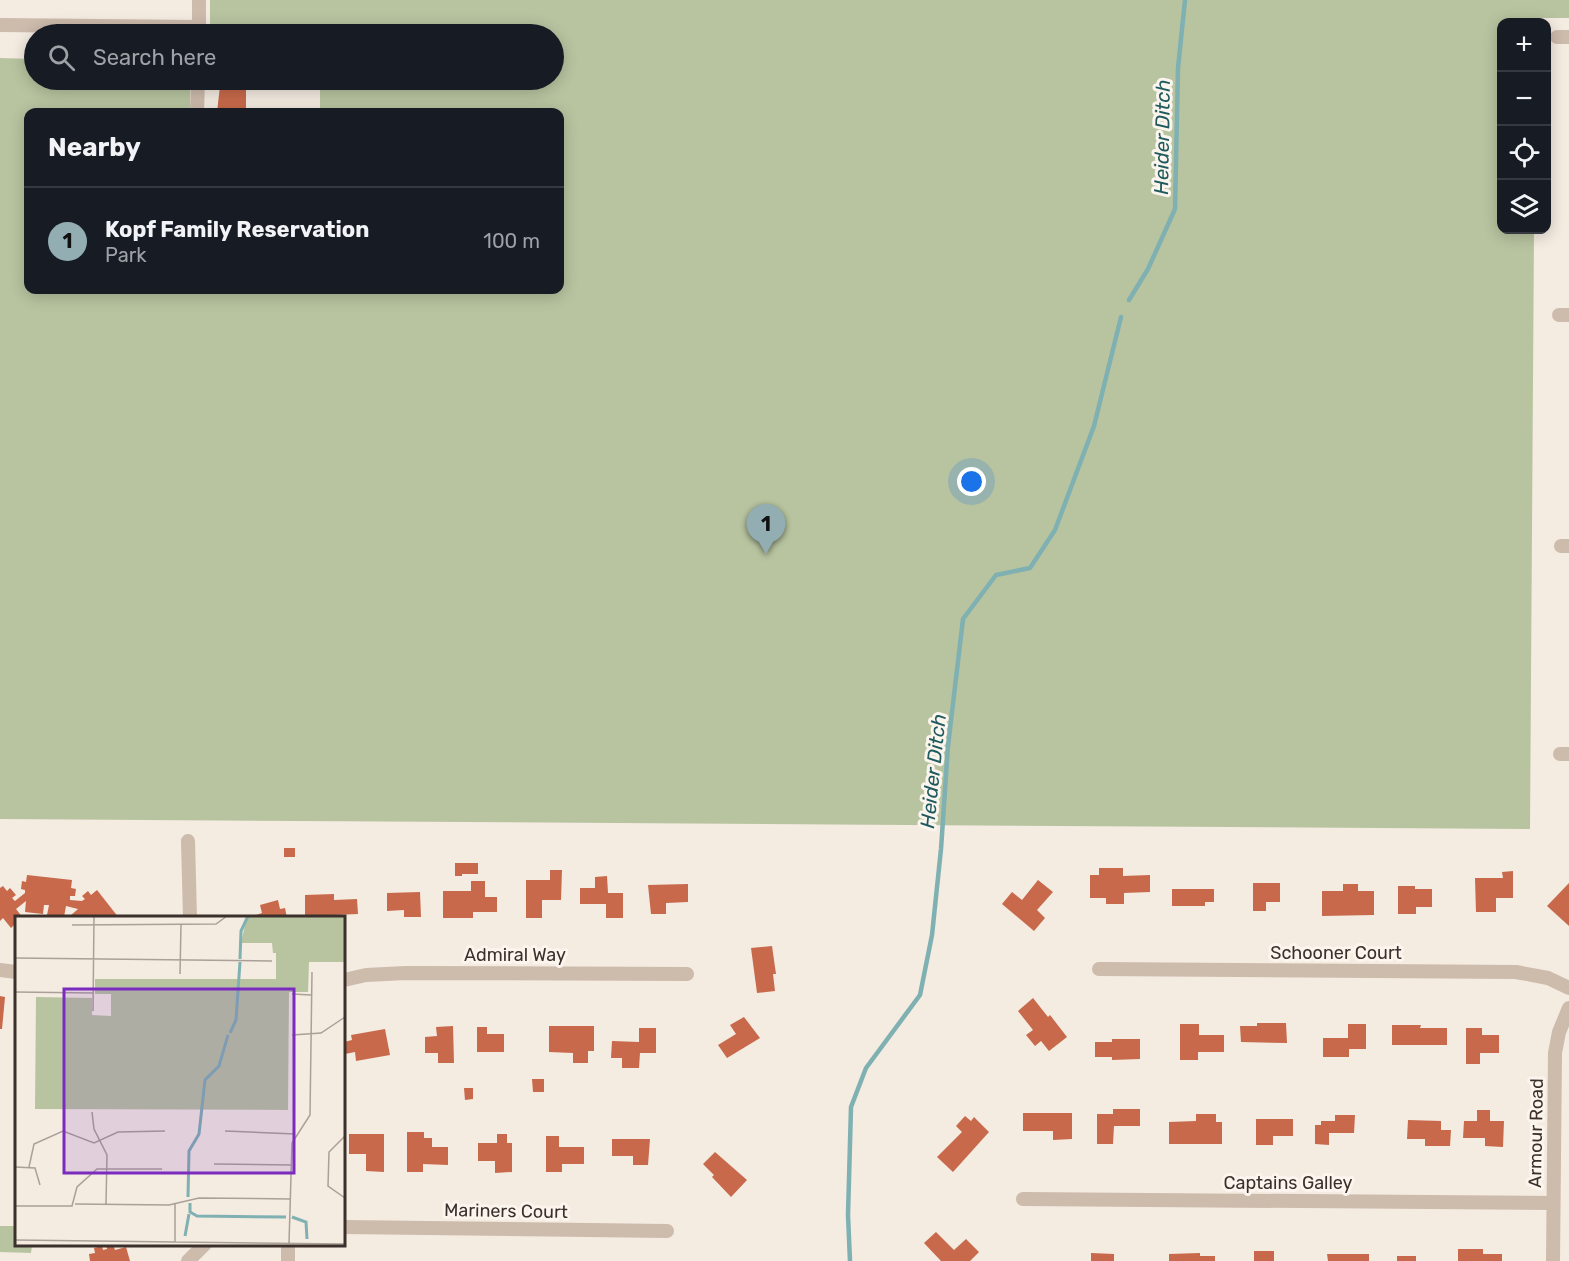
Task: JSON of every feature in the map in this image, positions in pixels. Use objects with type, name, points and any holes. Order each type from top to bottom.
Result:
[{"type":"street","points":[[199,0],[199,24]]},
{"type":"street","points":[[0,25],[24,26]]},
{"type":"street","points":[[197,108],[198,90]]},
{"type":"street","points":[[188,841],[190,916]]},
{"type":"street","name":"Schooner Court","points":[[1099,969],[1516,972],[1548,978],[1569,988]]},
{"type":"street","points":[[0,970],[15,972]]},
{"type":"street","name":"Admiral Way","points":[[345,980],[366,975],[406,973],[687,975]]},
{"type":"street","name":"Armour Road","points":[[1553,1261],[1556,1053],[1559,1032],[1569,1008]]},
{"type":"street","name":"Captains Galley","points":[[1023,1199],[1553,1203]]},
{"type":"street","name":"Mariners Court","points":[[345,1227],[667,1231]]},
{"type":"street","points":[[188,1261],[204,1246]]},
{"type":"green space","points":[[210,0],[1569,0],[1569,18],[1497,18],[1497,234],[1534,234],[1530,829],[0,819],[0,58],[24,59],[24,90],[190,90],[190,108],[24,108],[24,294],[564,294],[564,108],[320,108],[320,90],[564,90],[564,24],[210,24]]},
{"type":"green space","points":[[0,1226],[15,1226],[15,1246],[32,1246],[31,1253],[0,1252]]},
{"type":"building","points":[[220,90],[246,90],[246,108],[217,108]]},
{"type":"building","points":[[284,848],[295,848],[295,857],[284,857]]},
{"type":"building","points":[[455,863],[478,863],[478,874],[455,876]]},
{"type":"building","points":[[1099,868],[1123,868],[1123,876],[1150,875],[1150,892],[1124,893],[1124,904],[1106,904],[1106,898],[1090,898],[1090,875],[1099,875]]},
{"type":"building","points":[[550,870],[562,870],[561,900],[542,900],[542,918],[526,918],[526,880],[550,880]]},
{"type":"building","points":[[1513,871],[1513,898],[1496,898],[1496,912],[1476,912],[1475,878],[1503,878],[1502,872]]},
{"type":"building","points":[[27,875],[72,880],[71,888],[76,889],[75,896],[70,896],[70,900],[82,901],[85,899],[82,896],[88,891],[91,895],[97,890],[117,916],[70,916],[78,909],[66,906],[64,916],[47,915],[49,905],[44,905],[43,914],[25,912],[26,901],[16,909],[21,916],[15,916],[15,924],[11,928],[3,918],[0,921],[0,888],[3,886],[7,891],[10,888],[16,895],[12,898],[15,901],[25,893],[25,890],[21,889],[22,881],[26,882]]},
{"type":"building","points":[[607,876],[608,893],[623,893],[623,918],[606,918],[606,904],[580,904],[580,888],[595,888],[595,877]]},
{"type":"building","points":[[1038,880],[1053,892],[1037,910],[1045,918],[1034,931],[1002,904],[1012,892],[1022,900]]},
{"type":"building","points":[[471,881],[485,881],[485,897],[497,897],[497,912],[473,912],[473,918],[443,918],[443,891],[471,891]]},
{"type":"building","points":[[1253,883],[1280,883],[1280,902],[1266,902],[1266,911],[1253,911]]},
{"type":"building","points":[[1569,883],[1569,926],[1547,906]]},
{"type":"building","points":[[688,884],[688,902],[666,903],[666,914],[651,914],[648,885]]},
{"type":"building","points":[[1343,884],[1358,884],[1358,891],[1374,891],[1374,915],[1322,916],[1322,891],[1343,891]]},
{"type":"building","points":[[1398,886],[1432,889],[1432,907],[1416,907],[1416,914],[1398,914]]},
{"type":"building","points":[[1172,889],[1214,889],[1214,902],[1205,902],[1205,906],[1172,906]]},
{"type":"building","points":[[420,892],[421,917],[404,917],[404,910],[387,911],[387,893]]},
{"type":"building","points":[[334,894],[334,900],[357,899],[358,914],[305,916],[305,895]]},
{"type":"building","points":[[278,900],[280,909],[285,908],[287,916],[253,916],[262,913],[260,905]]},
{"type":"building","points":[[772,946],[776,974],[773,974],[775,991],[757,993],[751,948]]},
{"type":"building","points":[[0,996],[5,997],[2,1029],[0,1029]]},
{"type":"building","points":[[1033,998],[1067,1037],[1049,1051],[1041,1041],[1035,1046],[1026,1035],[1033,1030],[1018,1011]]},
{"type":"building","points":[[744,1017],[760,1038],[727,1058],[718,1045],[736,1034],[730,1025]]},
{"type":"building","points":[[1257,1023],[1286,1023],[1287,1043],[1241,1042],[1240,1026],[1257,1026]]},
{"type":"building","points":[[1180,1024],[1199,1024],[1199,1035],[1224,1035],[1224,1052],[1198,1052],[1198,1060],[1180,1060]]},
{"type":"building","points":[[1348,1024],[1366,1024],[1366,1049],[1349,1049],[1349,1057],[1323,1057],[1323,1038],[1348,1038]]},
{"type":"building","points":[[1392,1025],[1447,1028],[1447,1045],[1392,1045]]},
{"type":"building","points":[[453,1026],[454,1063],[438,1063],[438,1053],[425,1053],[425,1037],[437,1036],[436,1027]]},
{"type":"building","points":[[549,1026],[594,1026],[594,1051],[588,1051],[588,1063],[573,1063],[573,1053],[549,1052]]},
{"type":"building","points":[[477,1027],[487,1027],[487,1034],[504,1034],[504,1052],[477,1052]]},
{"type":"building","points":[[639,1028],[656,1028],[656,1053],[640,1053],[639,1068],[622,1068],[622,1058],[611,1058],[612,1041],[639,1042]]},
{"type":"building","points":[[1466,1028],[1482,1028],[1482,1035],[1499,1035],[1499,1053],[1480,1053],[1480,1064],[1466,1064]]},
{"type":"building","points":[[385,1029],[390,1055],[356,1061],[355,1052],[345,1054],[345,1042],[352,1040],[351,1035]]},
{"type":"building","points":[[1112,1039],[1140,1039],[1140,1059],[1112,1060],[1112,1057],[1095,1057],[1095,1042],[1112,1042]]},
{"type":"building","points":[[532,1079],[544,1079],[544,1092],[533,1092]]},
{"type":"building","points":[[464,1088],[473,1088],[473,1099],[465,1100]]},
{"type":"building","points":[[1113,1109],[1140,1109],[1140,1126],[1114,1126],[1113,1144],[1097,1144],[1097,1114],[1113,1114]]},
{"type":"building","points":[[1477,1110],[1490,1110],[1490,1121],[1504,1121],[1503,1147],[1485,1146],[1485,1138],[1463,1138],[1464,1121],[1477,1121]]},
{"type":"building","points":[[1023,1113],[1072,1113],[1072,1139],[1053,1140],[1053,1131],[1023,1131]]},
{"type":"building","points":[[1196,1114],[1216,1114],[1216,1122],[1222,1122],[1222,1144],[1169,1144],[1169,1122],[1196,1121]]},
{"type":"building","points":[[1335,1115],[1355,1115],[1354,1133],[1329,1133],[1329,1145],[1315,1144],[1315,1125],[1321,1125],[1321,1121],[1335,1121]]},
{"type":"building","points":[[965,1116],[971,1121],[974,1117],[989,1132],[953,1172],[937,1157],[962,1132],[956,1126]]},
{"type":"building","points":[[1256,1119],[1293,1119],[1293,1136],[1273,1136],[1273,1145],[1256,1145]]},
{"type":"building","points":[[1408,1120],[1441,1121],[1441,1130],[1451,1130],[1450,1146],[1425,1146],[1425,1139],[1407,1139]]},
{"type":"building","points":[[407,1132],[424,1132],[424,1138],[432,1138],[432,1147],[448,1147],[448,1165],[423,1164],[423,1172],[407,1172]]},
{"type":"building","points":[[349,1134],[384,1134],[384,1172],[366,1171],[366,1154],[349,1154]]},
{"type":"building","points":[[497,1134],[507,1134],[507,1143],[512,1143],[512,1172],[495,1173],[495,1161],[478,1161],[478,1143],[497,1143]]},
{"type":"building","points":[[546,1136],[559,1136],[559,1147],[584,1147],[584,1164],[562,1164],[562,1172],[546,1172]]},
{"type":"building","points":[[612,1139],[650,1139],[648,1165],[633,1165],[633,1156],[612,1156]]},
{"type":"building","points":[[715,1152],[747,1180],[731,1197],[703,1164]]},
{"type":"building","points":[[936,1232],[954,1250],[966,1239],[979,1252],[970,1261],[941,1261],[924,1243]]},
{"type":"building","points":[[102,1246],[103,1250],[107,1249],[106,1246],[114,1246],[115,1250],[126,1247],[130,1261],[90,1261],[89,1254],[95,1253],[94,1248]]},
{"type":"building","points":[[1458,1249],[1483,1249],[1483,1254],[1502,1254],[1502,1261],[1458,1261]]},
{"type":"building","points":[[1254,1251],[1274,1251],[1274,1261],[1254,1261]]},
{"type":"building","points":[[1091,1253],[1114,1254],[1114,1261],[1091,1261]]},
{"type":"building","points":[[1200,1253],[1200,1256],[1215,1256],[1215,1261],[1169,1261],[1169,1254]]},
{"type":"building","points":[[1327,1254],[1369,1254],[1369,1261],[1328,1261]]},
{"type":"building","points":[[1397,1256],[1416,1256],[1416,1261],[1397,1261]]},
{"type":"waterway","name":"Heider Ditch","points":[[1129,300],[1148,269],[1175,209],[1178,68],[1185,0]]},
{"type":"waterway","name":"Heider Ditch","points":[[850,1261],[848,1215],[851,1107],[866,1068],[920,995],[932,935],[948,746],[963,619],[996,575],[1030,568],[1055,530],[1094,426],[1121,317]]},
{"type":"place","name":"Kopf Family Reservation","points":[[766,554]]}]
